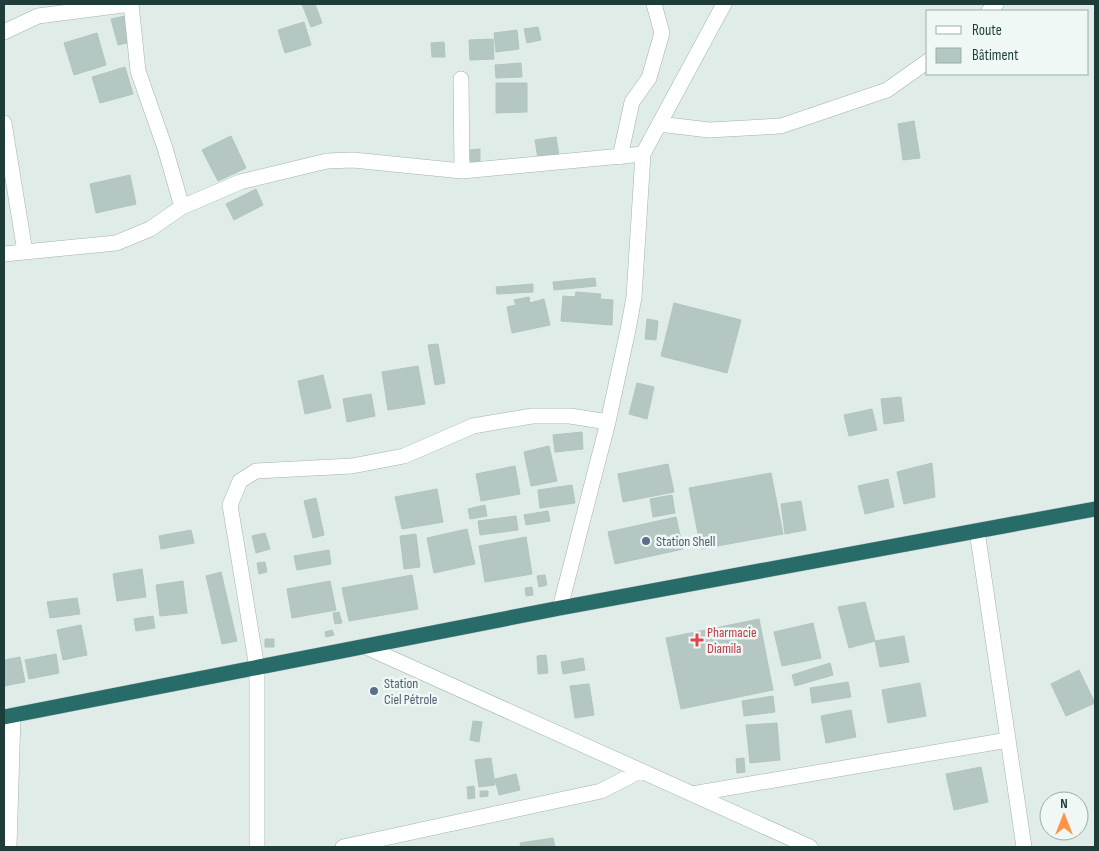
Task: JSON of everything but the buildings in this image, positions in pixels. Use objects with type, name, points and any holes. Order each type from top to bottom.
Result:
[{"type":"highway","points":[[8,716],[560,608],[1095,509]]},
{"type":"street","points":[[4,32],[38,16],[131,4],[138,71],[165,148],[182,207]]},
{"type":"street","points":[[620,157],[632,102],[649,78],[662,33],[654,4]]},
{"type":"street","points":[[560,608],[608,422],[634,297],[643,154],[724,4]]},
{"type":"street","points":[[659,124],[709,130],[781,126],[887,90],[926,62]]},
{"type":"street","points":[[461,79],[462,171]]},
{"type":"street","points":[[4,123],[25,252]]},
{"type":"street","points":[[4,254],[116,243],[150,229],[182,207],[240,182],[327,161],[353,160],[462,171],[643,154]]},
{"type":"street","points":[[257,847],[257,668],[230,505],[240,481],[256,472],[352,466],[404,456],[473,426],[532,416],[570,416],[608,422]]},
{"type":"street","points":[[977,531],[1024,847]]},
{"type":"street","points":[[366,647],[810,847]]},
{"type":"street","points":[[8,716],[9,847]]},
{"type":"street","points":[[692,794],[1008,740]]},
{"type":"street","points":[[344,847],[601,790],[640,771]]},
{"type":"place","name":"Station Shell","points":[[646,541]]},
{"type":"place","name":"Pharmacie Diamila","points":[[697,640]]},
{"type":"place","name":"Station Ciel Pétrole","points":[[374,691]]}]
